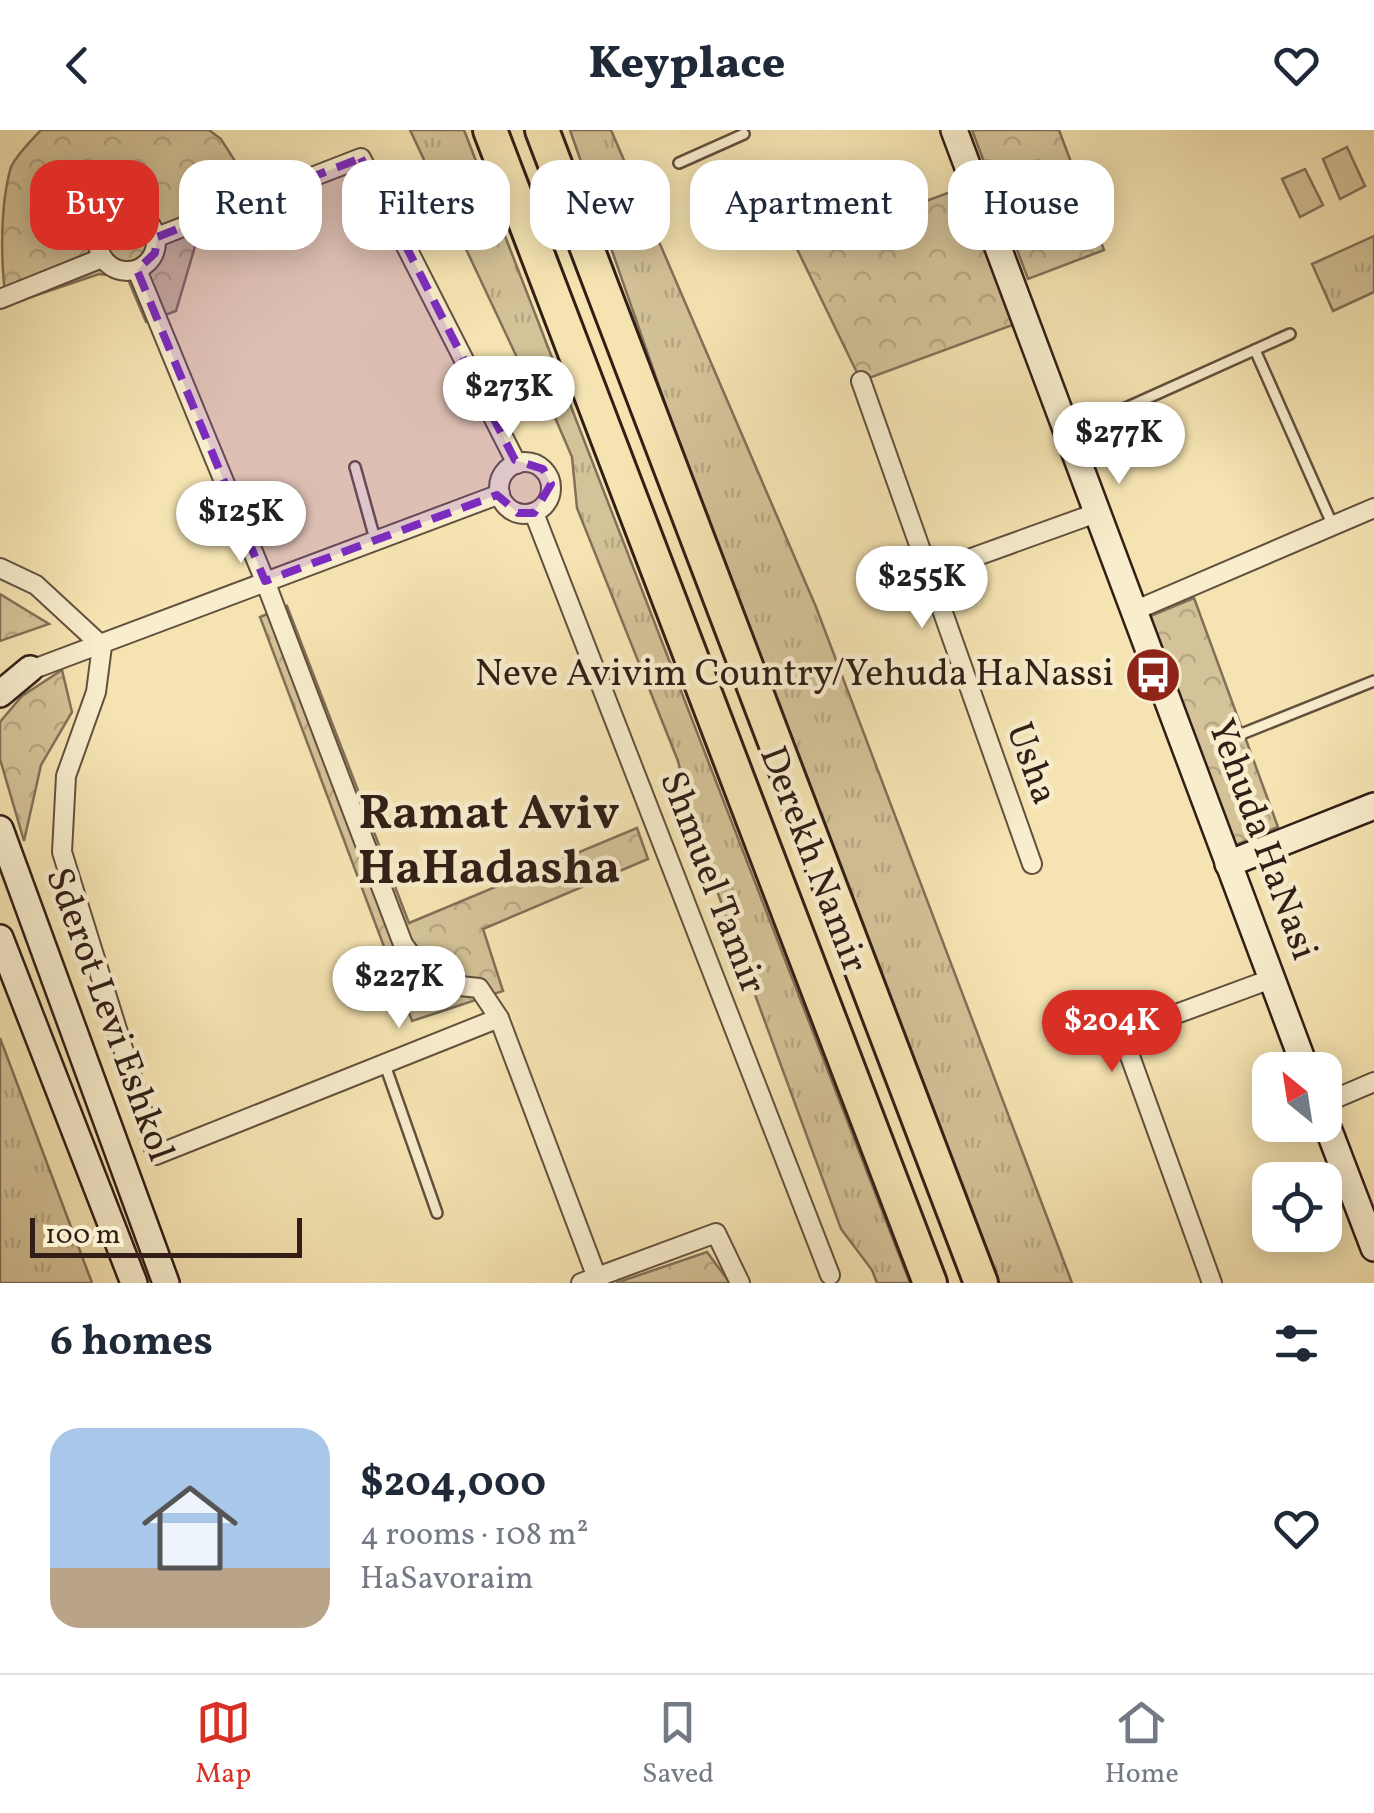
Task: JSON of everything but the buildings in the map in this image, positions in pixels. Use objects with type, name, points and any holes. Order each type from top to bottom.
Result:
[{"type":"highway","name":"Derekh Namir","points":[[490,130],[930,1283]]},
{"type":"highway","name":"Derekh Namir","points":[[542,130],[981,1283]]},
{"type":"street","name":"Yehuda HaNasi","points":[[954,130],[1299,1052]]},
{"type":"street","points":[[159,237],[362,158],[517,464]]},
{"type":"street","points":[[101,250],[102,258],[114,268],[136,270],[154,250]]},
{"type":"street","points":[[0,300],[102,258]]},
{"type":"street","points":[[136,270],[266,581],[404,944],[432,983],[479,988],[499,1018],[593,1281],[716,1233],[740,1283]]},
{"type":"street","name":"Usha","points":[[861,381],[1032,864]]},
{"type":"street","points":[[517,464],[535,464],[548,476],[548,502],[534,512],[510,509],[500,494],[503,475],[517,464]]},
{"type":"street","points":[[0,683],[500,494]]},
{"type":"street","points":[[1136,610],[1374,508]]},
{"type":"street","name":"Shmuel Tamir","points":[[534,512],[832,1280]]},
{"type":"street","points":[[927,574],[1099,512]]},
{"type":"street","points":[[0,568],[36,585],[102,646]]},
{"type":"street","name":"Sderot Levi Eshkol","points":[[102,646],[96,692],[66,776],[62,852],[156,1156],[384,1062]]},
{"type":"street","points":[[0,668],[30,670]]},
{"type":"street","points":[[0,694],[30,670]]},
{"type":"street","points":[[1228,864],[1374,806]]},
{"type":"street","name":"Sderot Levi Eshkol","points":[[0,829],[166,1283]]},
{"type":"street","name":"Sderot Levi Eshkol","points":[[0,938],[134,1283]]},
{"type":"street","points":[[1212,1283],[1122,1034],[1272,979]]},
{"type":"street","points":[[384,1062],[499,1018]]},
{"type":"street","points":[[1342,1096],[1374,1082]]},
{"type":"street","points":[[1333,1142],[1374,1248]]},
{"type":"lane","points":[[680,162],[743,132],[756,130]]},
{"type":"lane","points":[[1070,434],[1290,334]]},
{"type":"lane","points":[[1255,350],[1333,526]]},
{"type":"lane","points":[[1118,411],[1126,428]]},
{"type":"lane","points":[[355,467],[375,540]]},
{"type":"lane","points":[[1244,733],[1374,681]]},
{"type":"lane","points":[[384,1062],[437,1213]]},
{"type":"highlighted area","points":[[361,158],[515,460],[543,469],[551,484],[534,513],[518,513],[497,495],[265,581],[137,270],[155,253],[157,237]]},
{"type":"green space","points":[[41,130],[209,130],[221,139],[234,160],[179,160],[179,250],[194,250],[176,311],[146,322],[127,277],[99,274],[7,305],[2,235],[5,199],[11,167]]},
{"type":"green space","points":[[410,130],[464,130],[476,160],[424,160]]},
{"type":"green space","points":[[570,130],[611,130],[624,160],[580,160]]},
{"type":"green space","points":[[972,130],[1059,130],[1070,160],[983,160]]},
{"type":"green space","points":[[1347,147],[1365,186],[1340,199],[1323,159]]},
{"type":"green space","points":[[1305,169],[1323,205],[1300,217],[1282,179]]},
{"type":"green space","points":[[948,193],[948,250],[992,250],[1018,323],[861,381],[797,250],[928,250],[928,200]]},
{"type":"green space","points":[[1374,236],[1374,292],[1333,311],[1312,264]]},
{"type":"green space","points":[[510,249],[910,1283],[877,1283],[872,1270],[841,1229],[695,831],[678,761],[577,508],[572,457],[547,399],[521,366],[466,250]]},
{"type":"green space","points":[[612,250],[663,250],[816,607],[1072,1283],[995,1283],[747,639]]},
{"type":"green space","points":[[1017,250],[1104,250],[1028,279]]},
{"type":"green space","points":[[0,594],[49,624],[0,641]]},
{"type":"green space","points":[[1194,598],[1278,827],[1236,845],[1148,617]]},
{"type":"green space","points":[[287,606],[409,923],[637,828],[648,859],[483,929],[503,991],[412,1021],[260,617]]},
{"type":"green space","points":[[62,670],[72,712],[41,765],[24,841],[0,759],[0,722],[22,696]]},
{"type":"green space","points":[[0,1038],[92,1283],[0,1283]]},
{"type":"green space","points":[[707,1252],[730,1283],[616,1283]]},
{"type":"place","name":"Neve Avivim Country/Yehuda HaNassi","points":[[1153,675]]},
{"type":"district","name":"Ramat Aviv HaHadasha","points":[[489,842]]}]
